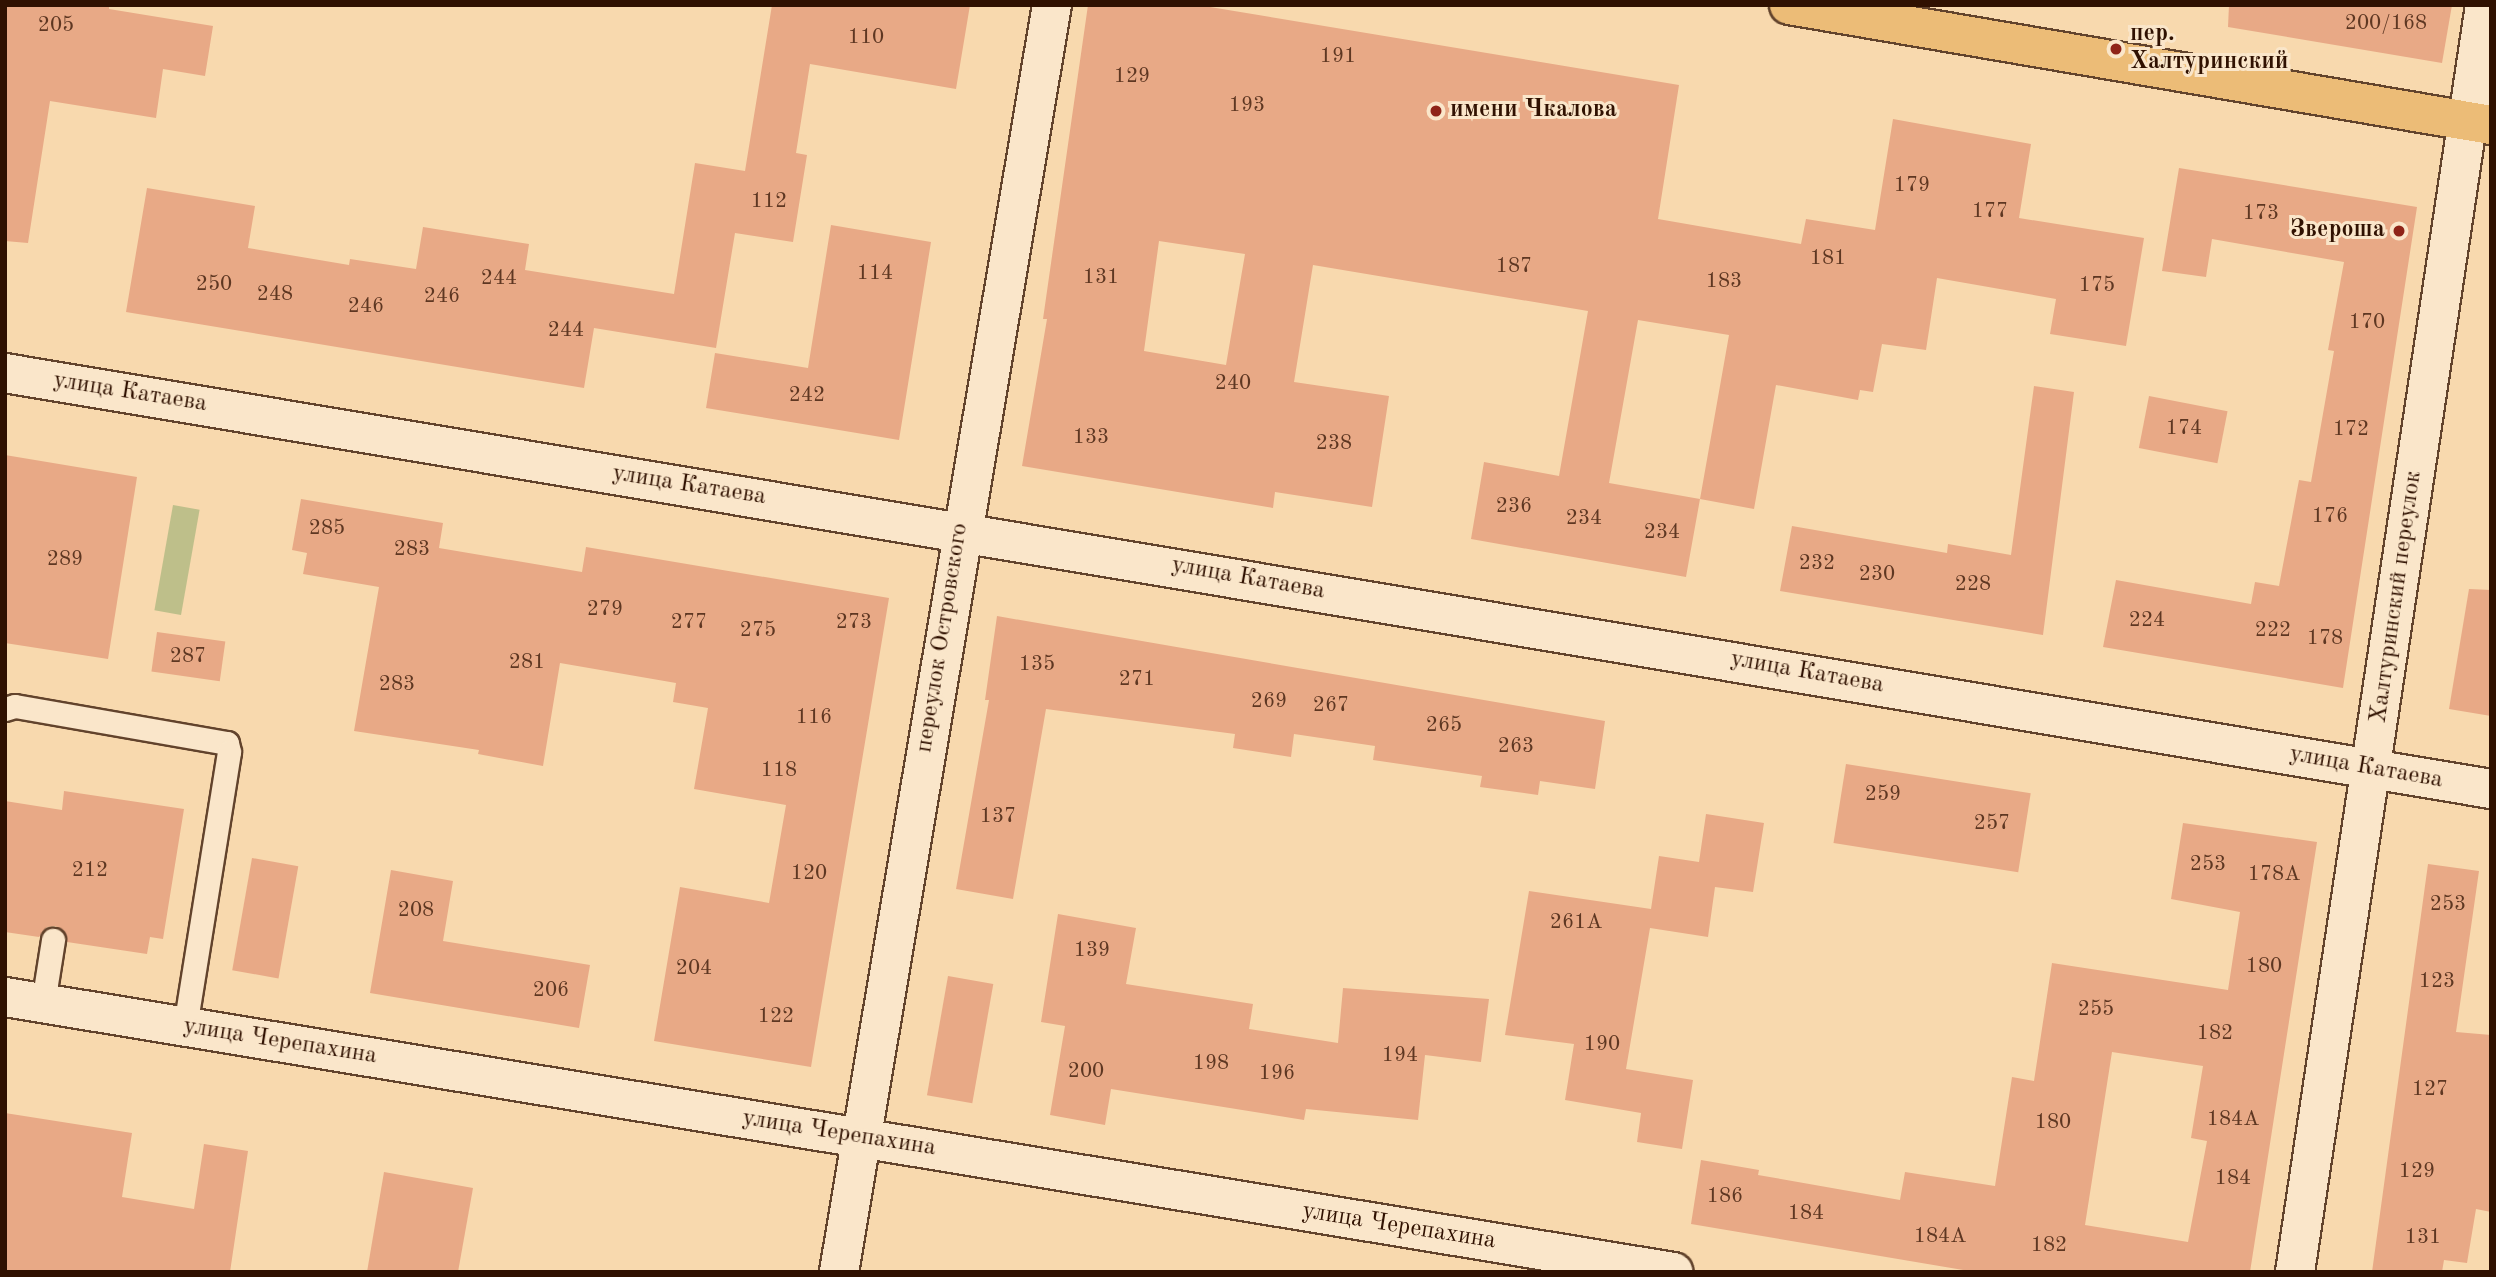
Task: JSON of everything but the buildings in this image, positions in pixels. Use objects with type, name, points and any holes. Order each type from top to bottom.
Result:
[{"type":"main road","points":[[1788,5],[2479,123]]},
{"type":"street","name":"переулок Островского","points":[[839,1272],[961,531],[1052,5]]},
{"type":"street","name":"Халтуринский переулок","points":[[2295,1272],[2371,769],[2479,123],[2485,5]]},
{"type":"street","name":"улица Катаева","points":[[5,373],[2491,789]]},
{"type":"street","name":"улица Черепахина","points":[[5,997],[1673,1272]]},
{"type":"lane","points":[[5,709],[40,710],[219,738],[227,743],[229,752],[185,1026]]},
{"type":"lane","points":[[43,1003],[53,940]]},
{"type":"green space","points":[[173,505],[200,510],[181,615],[154,610]]},
{"type":"place","name":"пер. Халтуринский","points":[[2116,49]]},
{"type":"place","name":"имени Чкалова","points":[[1436,111]]},
{"type":"place","name":"Звероша","points":[[2399,231]]}]
